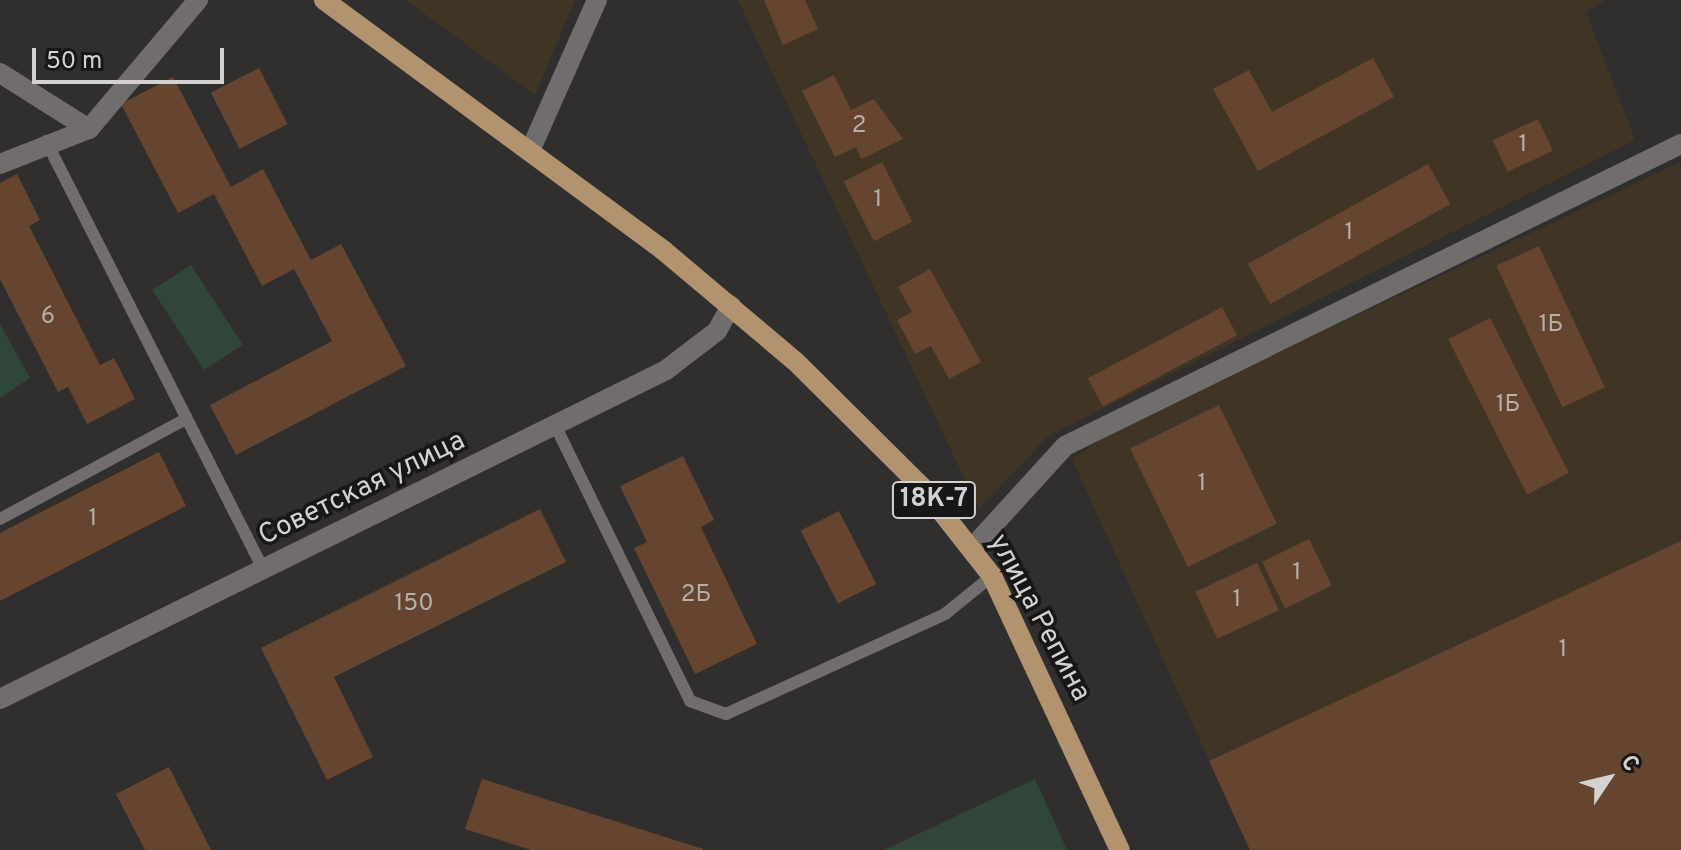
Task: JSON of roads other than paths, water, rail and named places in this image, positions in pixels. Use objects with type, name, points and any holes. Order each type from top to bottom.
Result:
[{"type":"main road","name":"18К-7","points":[[324,0],[530,151],[731,306]]},
{"type":"main road","name":"улица Репина","points":[[731,306],[877,439],[972,548],[992,576],[1120,850]]},
{"type":"street","points":[[0,164],[46,141],[89,129],[198,0]]},
{"type":"street","points":[[530,151],[597,0]]},
{"type":"street","points":[[0,73],[89,129]]},
{"type":"street","points":[[972,548],[1065,446],[1681,144]]},
{"type":"street","name":"Советская улица","points":[[0,699],[555,425],[697,351],[731,306]]},
{"type":"lane","points":[[46,141],[263,569]]},
{"type":"lane","points":[[0,519],[186,419]]},
{"type":"lane","points":[[555,425],[690,701],[726,714],[945,614],[992,576]]}]
